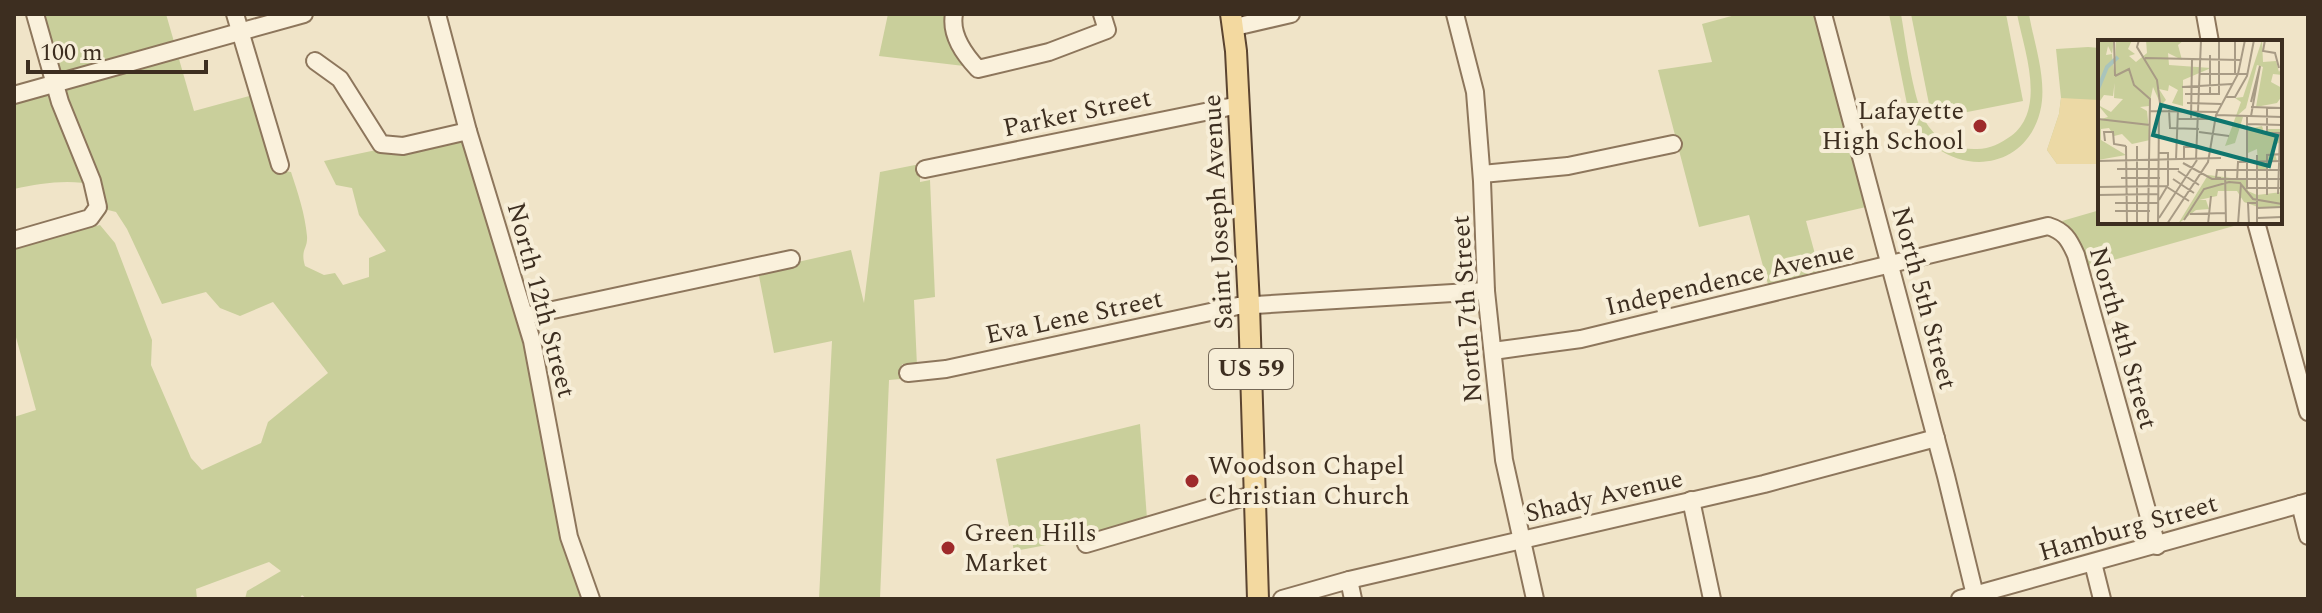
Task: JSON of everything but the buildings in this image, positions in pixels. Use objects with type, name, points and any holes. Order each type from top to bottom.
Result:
[{"type":"main road","name":"Saint Joseph Avenue","points":[[1233,20],[1249,305],[1258,599]]},
{"type":"street","points":[[14,240],[71,225],[90,218],[98,211],[92,181],[55,84],[35,14]]},
{"type":"street","points":[[235,14],[280,165]]},
{"type":"street","points":[[14,95],[304,14]]},
{"type":"street","name":"North 12th Street","points":[[437,14],[468,131],[525,316],[569,537],[591,599]]},
{"type":"street","points":[[954,14],[952,26],[965,55],[978,69],[1049,52],[1104,22]]},
{"type":"street","points":[[1233,20],[1291,14]]},
{"type":"street","name":"North 7th Street","points":[[1455,14],[1475,92],[1482,174],[1486,291],[1504,460],[1535,599]]},
{"type":"street","name":"North 5th Street","points":[[1823,14],[1936,438],[1968,597]]},
{"type":"street","points":[[2205,14],[2210,40]]},
{"type":"street","points":[[315,61],[340,79],[381,144],[403,146],[468,131]]},
{"type":"street","name":"Parker Street","points":[[925,169],[1239,105]]},
{"type":"street","points":[[1482,174],[1568,166],[1673,144]]},
{"type":"street","points":[[2257,224],[2308,412]]},
{"type":"street","name":"North 4th Street","points":[[1977,243],[2048,226],[2061,230],[2069,240],[2157,546]]},
{"type":"street","name":"Independence Avenue","points":[[1493,351],[1581,339],[1977,243]]},
{"type":"street","points":[[525,316],[791,259]]},
{"type":"street","name":"Eva Lene Street","points":[[908,373],[946,369],[1249,305],[1486,291]]},
{"type":"street","name":"Shady Avenue","points":[[1282,599],[1349,580],[1764,484],[1936,438]]},
{"type":"street","points":[[1086,544],[1255,494]]},
{"type":"street","points":[[1691,500],[1712,599]]},
{"type":"street","points":[[2304,503],[2308,536]]},
{"type":"street","name":"Hamburg Street","points":[[1968,597],[2304,503]]},
{"type":"street","points":[[2093,563],[2102,599]]},
{"type":"street","points":[[1349,580],[1353,599]]},
{"type":"green space","points":[[41,14],[166,14],[194,111],[253,95],[278,170],[291,172],[299,196],[307,236],[303,256],[305,266],[324,275],[335,273],[343,285],[369,277],[369,258],[386,251],[359,215],[352,188],[336,185],[324,161],[381,149],[463,141],[526,347],[583,599],[307,599],[302,595],[299,599],[245,599],[247,591],[281,571],[269,562],[196,589],[197,599],[14,599],[14,417],[36,410],[14,330],[14,246],[100,225],[115,243],[152,340],[151,365],[191,458],[202,470],[261,443],[268,422],[328,373],[273,302],[240,316],[220,308],[206,292],[162,304],[127,229],[116,212],[104,209],[96,185],[55,182],[14,189],[14,101],[61,88]]},
{"type":"green space","points":[[888,14],[947,14],[945,34],[964,66],[879,56]]},
{"type":"green space","points":[[1739,14],[1815,14],[1866,207],[1806,221],[1821,276],[1769,288],[1749,215],[1699,227],[1658,70],[1712,62],[1702,24]]},
{"type":"green space","points":[[1889,14],[1901,14],[1914,89],[1929,127],[1950,144],[1977,149],[1995,145],[2011,136],[2028,111],[2030,78],[2017,14],[2029,14],[2042,88],[2040,112],[2030,135],[2015,150],[1997,159],[1976,162],[1956,158],[1936,148],[1920,131],[1908,109]]},
{"type":"green space","points":[[1911,14],[2006,14],[2023,101],[1932,119]]},
{"type":"green space","points":[[2098,48],[2098,164],[2057,164],[2047,150],[2061,98],[2056,49]]},
{"type":"green space","points":[[920,164],[920,182],[930,180],[935,297],[914,300],[917,366],[902,364],[901,379],[889,380],[880,599],[819,599],[832,341],[774,353],[758,271],[851,250],[864,303],[880,172]]},
{"type":"green space","points":[[2098,211],[2098,224],[2241,224],[2085,268],[2077,239],[2062,221]]},
{"type":"green space","points":[[1140,424],[1147,519],[1089,537],[1014,551],[996,459]]},
{"type":"sand","points":[[2061,98],[2098,100],[2098,164],[2057,164],[2047,150]]},
{"type":"place","name":"Lafayette High School","points":[[1980,126]]},
{"type":"place","name":"Woodson Chapel Christian Church","points":[[1192,481]]},
{"type":"place","name":"Green Hills Market","points":[[948,548]]}]
